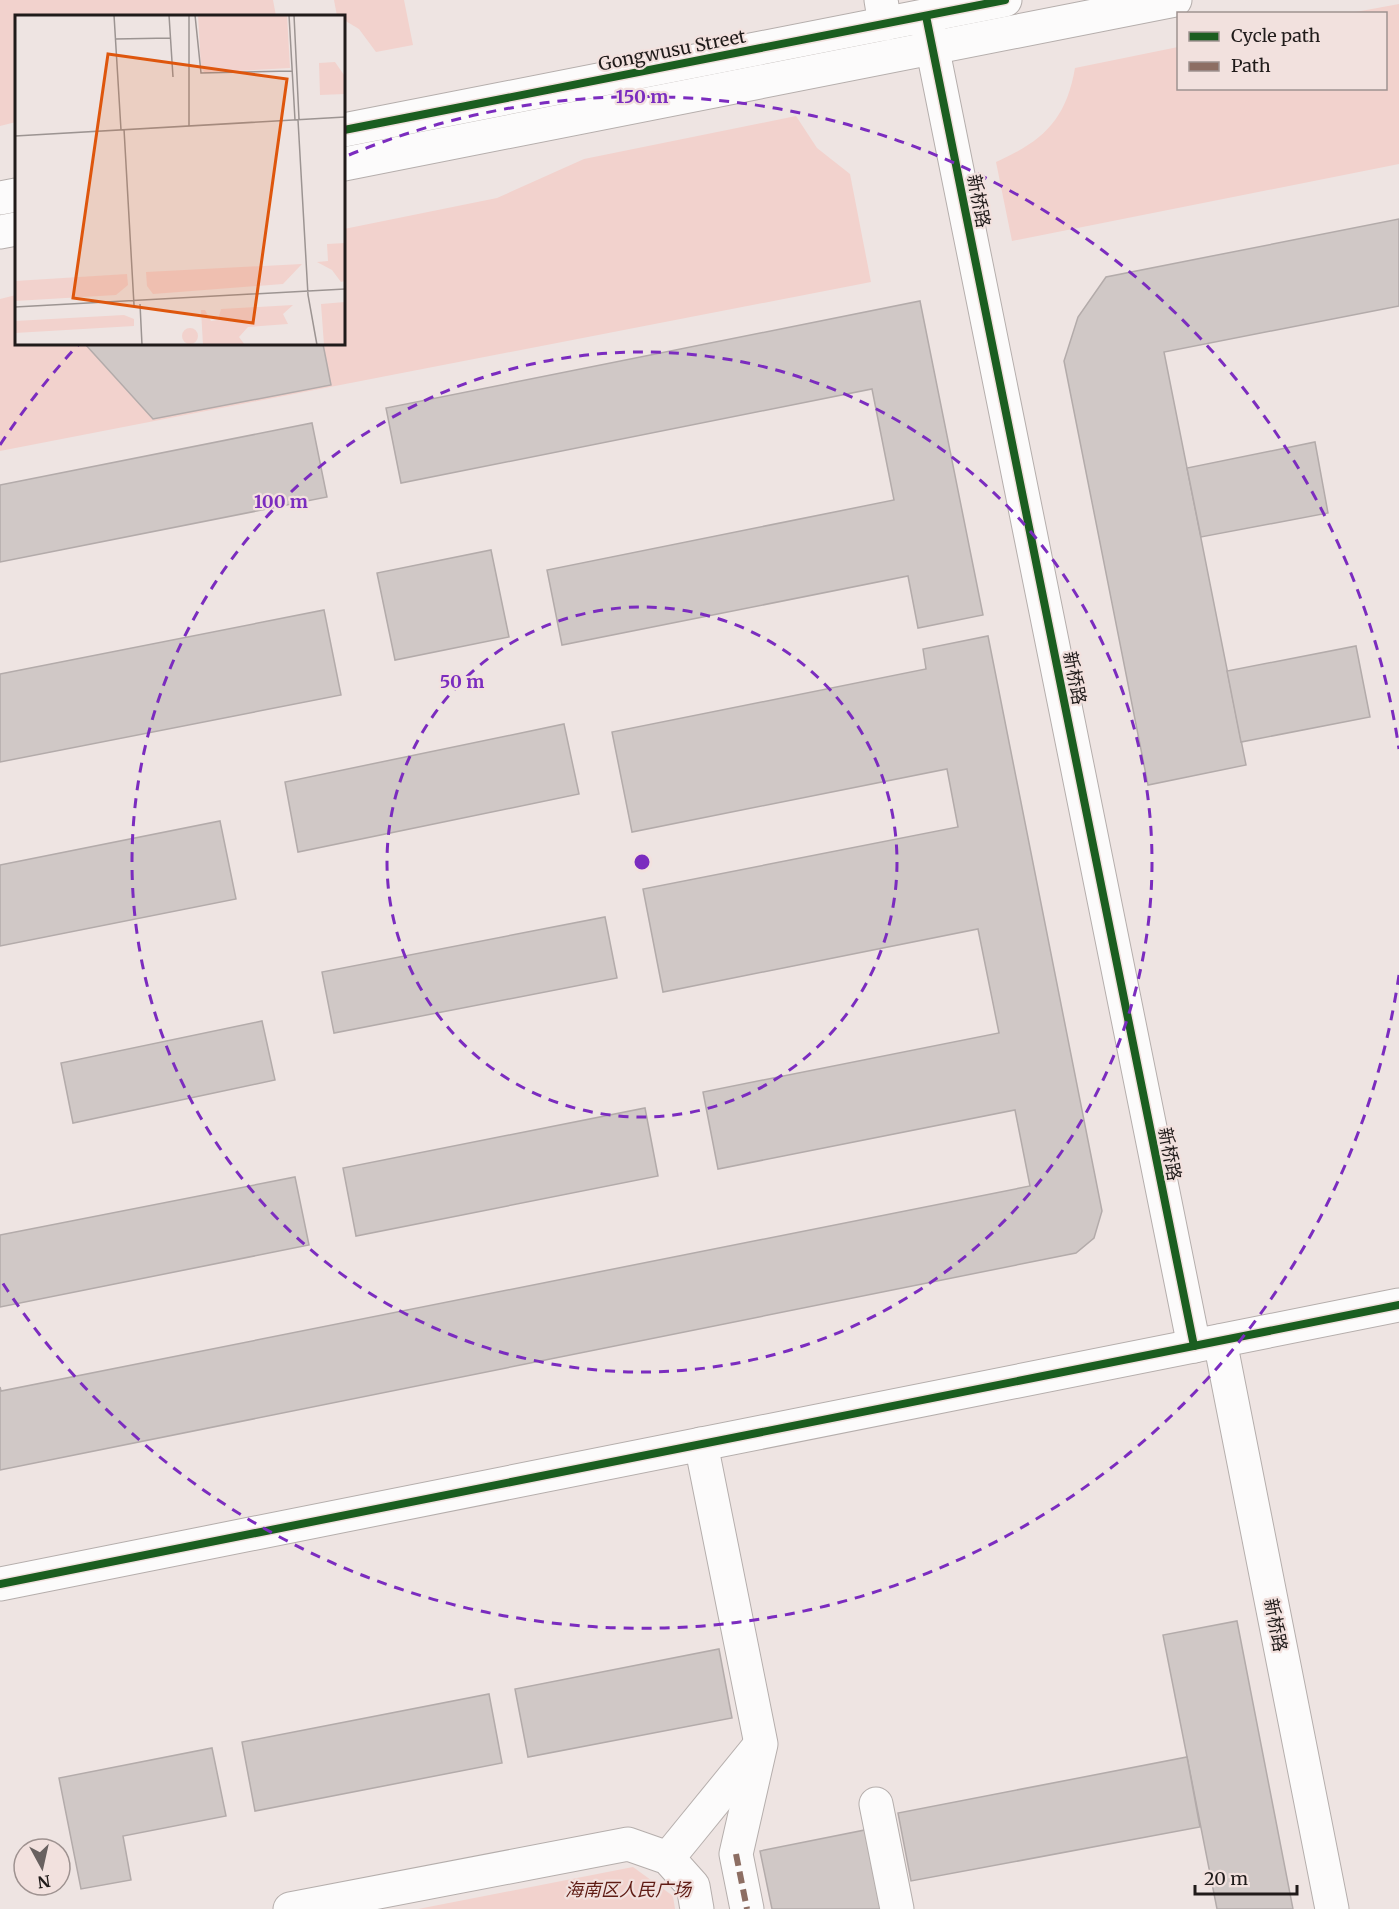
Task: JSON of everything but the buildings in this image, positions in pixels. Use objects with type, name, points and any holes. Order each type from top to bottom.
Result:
[{"type":"street","name":"Gongwusu Street","points":[[345,130],[883,12],[926,16],[1005,0]]},
{"type":"street","points":[[345,164],[1175,0]]},
{"type":"street","name":"新桥路","points":[[926,16],[1207,1343],[1332,1909]]},
{"type":"street","points":[[0,198],[15,195]]},
{"type":"street","points":[[0,232],[15,229]]},
{"type":"street","points":[[0,1584],[1399,1305]]},
{"type":"street","points":[[700,1444],[761,1744],[736,1854],[747,1909]]},
{"type":"street","points":[[668,1858],[761,1744]]},
{"type":"street","points":[[876,1804],[897,1909]]},
{"type":"street","points":[[290,1909],[628,1844],[668,1858],[693,1886],[698,1909]]},
{"type":"green space","points":[[0,0],[273,0],[276,15],[15,15],[15,122],[0,126]]},
{"type":"green space","points":[[334,0],[404,0],[413,45],[376,52],[359,29],[345,21],[345,15],[337,15]]},
{"type":"green space","points":[[1399,4],[1399,164],[1012,241],[996,162],[1027,146],[1050,127],[1065,102],[1075,68],[1177,47],[1177,90],[1387,90],[1387,12],[1355,12]]},
{"type":"green space","points":[[796,116],[817,148],[850,174],[871,282],[0,451],[0,299],[15,295],[15,345],[345,345],[345,229],[497,198],[584,159]]},
{"type":"green space","name":"海南区人民广场","points":[[633,1867],[673,1896],[675,1909],[418,1909]]},
{"type":"marked path","points":[[736,1854],[747,1909]]},
{"type":"cycle path","points":[[345,130],[1005,0]]},
{"type":"cycle path","points":[[926,16],[1194,1346]]},
{"type":"cycle path","points":[[0,1584],[1399,1305]]}]
